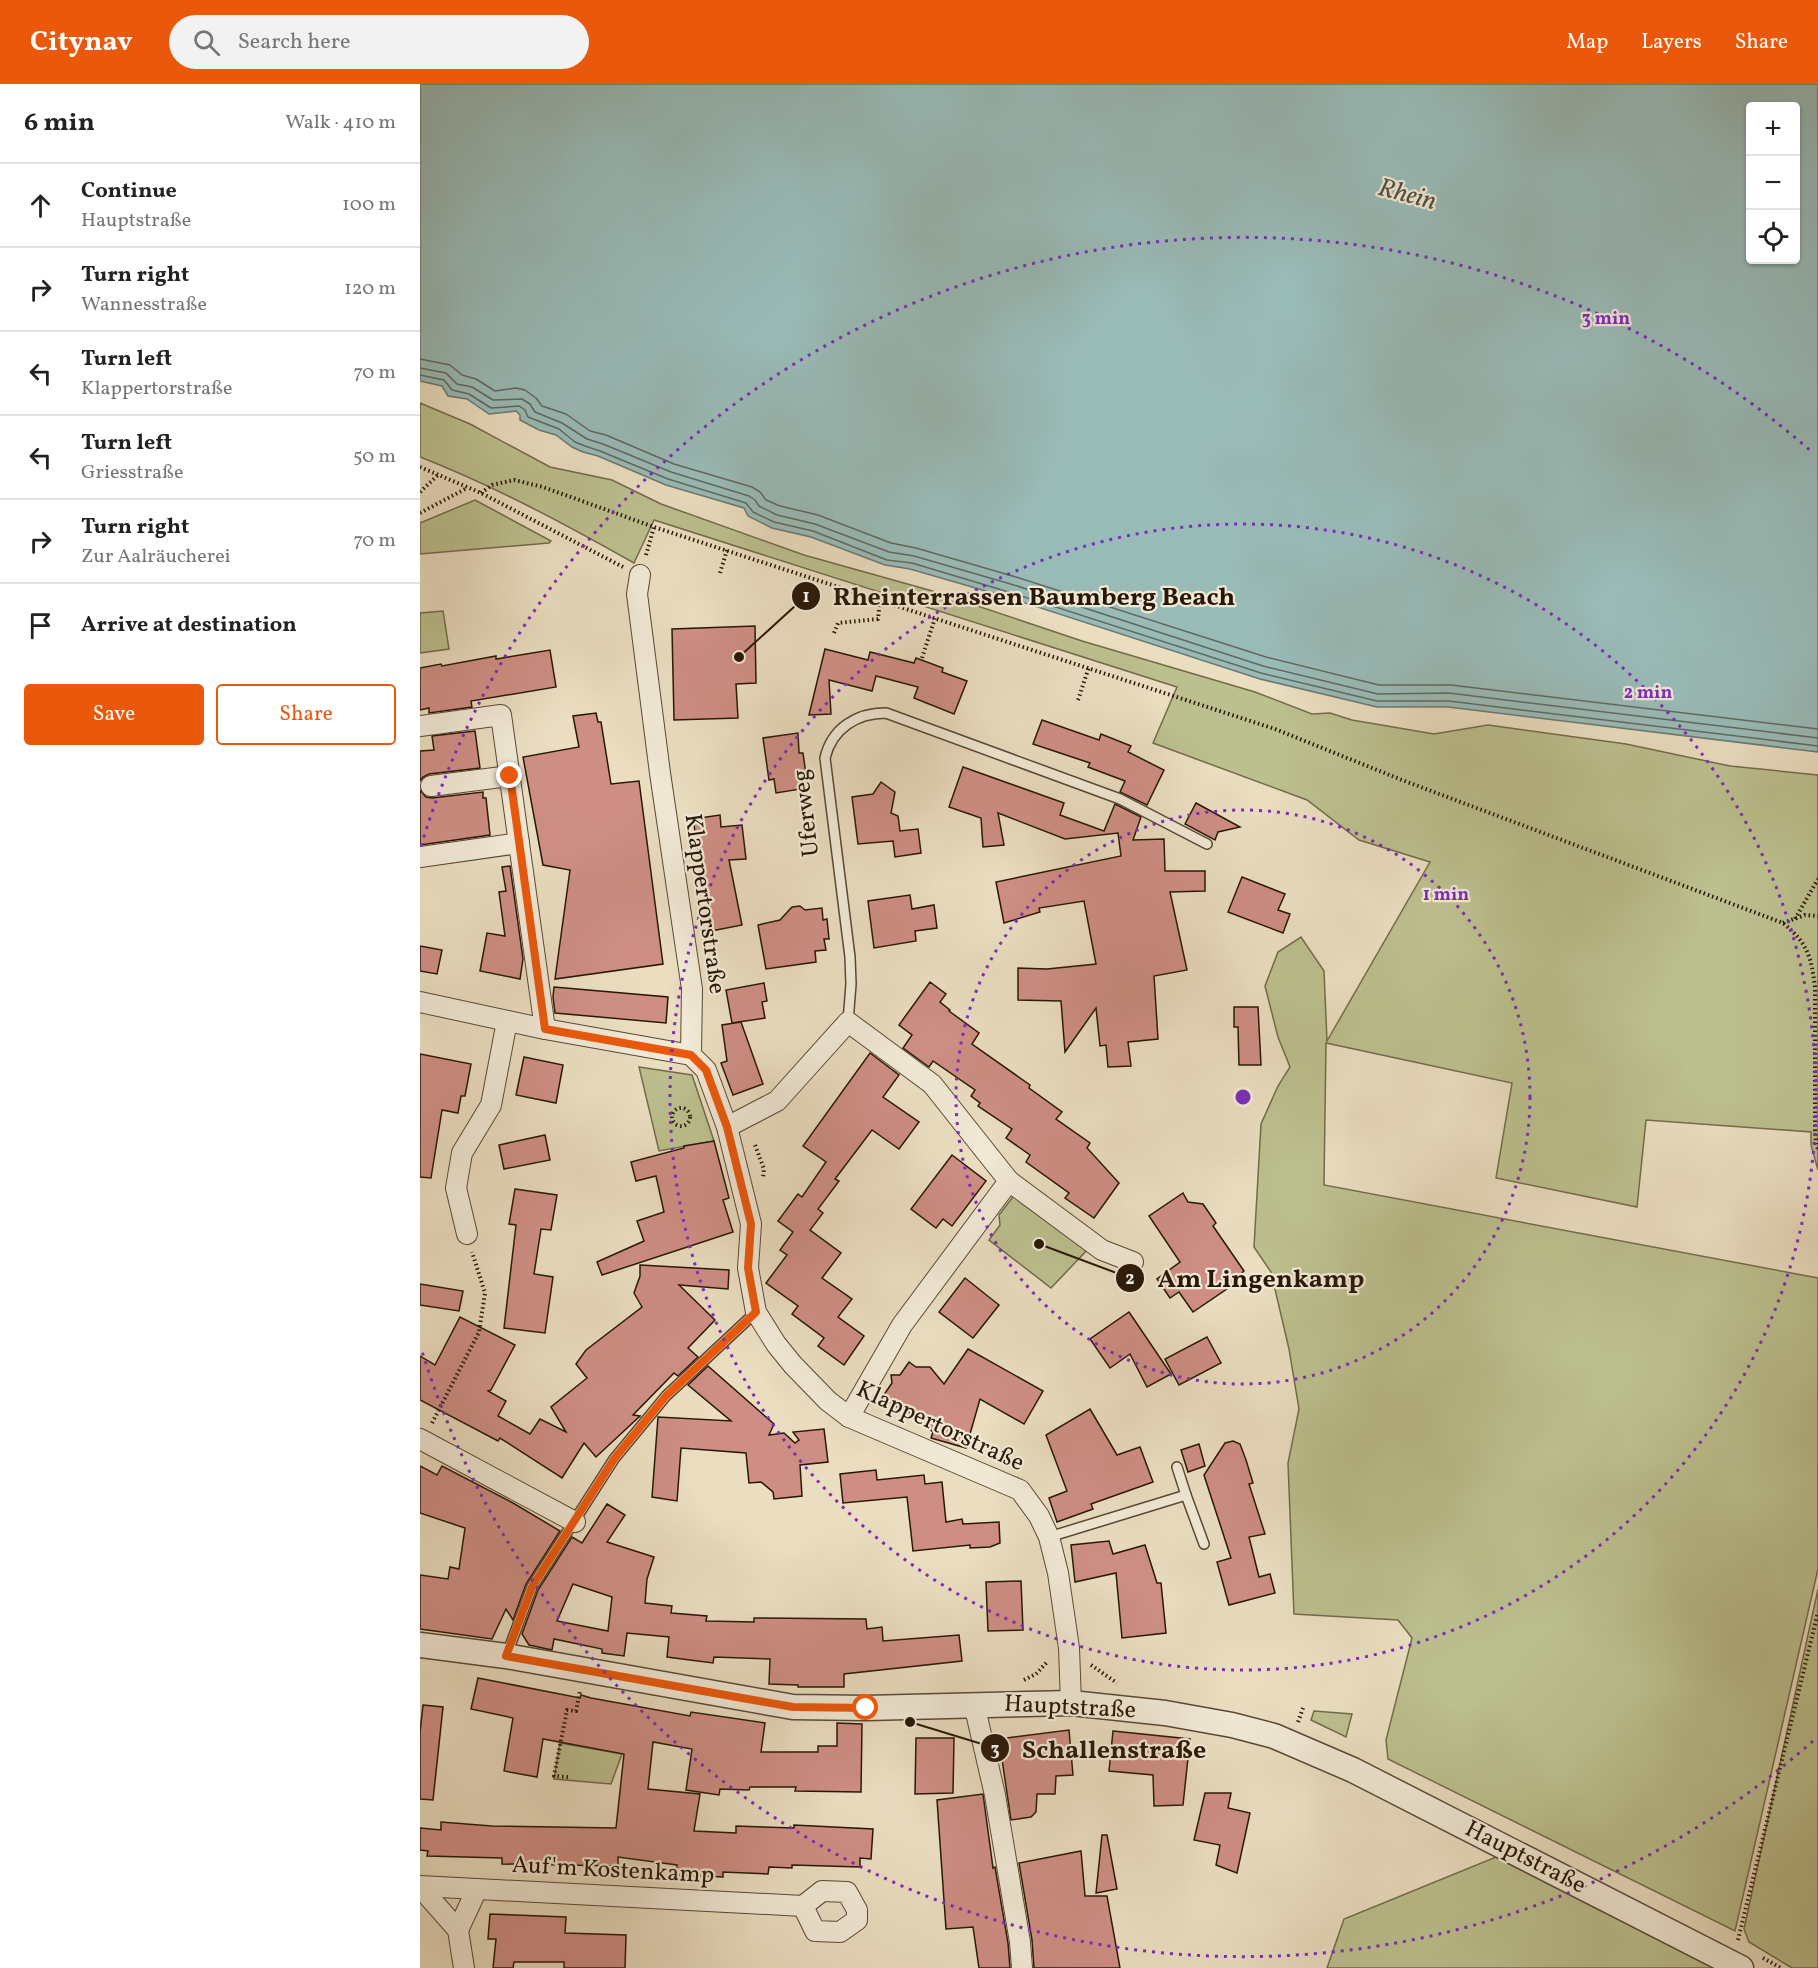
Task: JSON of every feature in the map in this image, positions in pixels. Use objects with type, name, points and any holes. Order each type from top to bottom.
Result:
[{"type":"street","name":"Klappertorstraße","points":[[640,575],[637,594],[660,773],[692,988],[691,1055],[706,1070],[733,1124],[751,1224],[748,1268],[756,1312],[776,1344],[793,1365],[828,1401],[849,1417],[1020,1490],[1039,1516],[1049,1537],[1063,1601],[1069,1648],[1071,1703]]},
{"type":"street","points":[[420,726],[501,715],[545,1029]]},
{"type":"street","points":[[431,786],[510,776]]},
{"type":"street","points":[[420,857],[519,843]]},
{"type":"street","points":[[420,1002],[545,1029],[691,1055]]},
{"type":"street","points":[[467,1234],[456,1188],[462,1153],[491,1105],[507,1021]]},
{"type":"street","points":[[733,1124],[777,1101],[848,1022],[932,1084],[1009,1181],[1102,1250],[1132,1262]]},
{"type":"street","points":[[849,1417],[902,1325],[1009,1181]]},
{"type":"street","points":[[421,1440],[575,1522]]},
{"type":"street","name":"Hauptstraße","points":[[420,1645],[506,1656],[793,1707],[866,1708],[1071,1703],[1165,1713],[1232,1725],[1274,1736],[1353,1770],[1741,1968]]},
{"type":"street","points":[[974,1704],[995,1795],[1020,1942],[1022,1968]]},
{"type":"street","points":[[420,1887],[458,1930],[464,1968]]},
{"type":"street","name":"Auf'm Kostenkamp","points":[[420,1887],[803,1906]]},
{"type":"street","points":[[458,1930],[477,1889]]},
{"type":"lane","name":"Uferweg","points":[[848,1022],[851,984],[850,957],[825,758],[828,745],[834,735],[845,725],[870,713],[886,713],[1120,799],[1207,844]]},
{"type":"lane","points":[[506,1656],[532,1587],[614,1459],[666,1396],[756,1312]]},
{"type":"lane","points":[[1177,1467],[1204,1544]]},
{"type":"lane","points":[[1049,1537],[1186,1495]]},
{"type":"path","points":[[420,467],[481,494],[640,575],[654,527]]},
{"type":"path","points":[[420,492],[439,474]]},
{"type":"path","points":[[481,494],[492,485],[514,480],[543,487],[654,527],[1275,729],[1402,780],[1783,923],[1799,936],[1809,952],[1813,968],[1816,997],[1815,1130],[1818,1149]]},
{"type":"path","points":[[420,513],[468,488]]},
{"type":"path","points":[[720,573],[727,550]]},
{"type":"path","points":[[834,633],[838,624],[878,619],[880,600]]},
{"type":"path","points":[[922,658],[935,618]]},
{"type":"path","points":[[1078,700],[1089,667]]},
{"type":"path","points":[[1795,919],[1818,879]]},
{"type":"path","points":[[1783,923],[1804,915],[1818,916]]},
{"type":"path","points":[[681,1107],[687,1109],[690,1115],[688,1123],[677,1126],[671,1118],[672,1113],[681,1107]]},
{"type":"path","points":[[733,1124],[758,1151],[764,1169],[763,1180]]},
{"type":"path","points":[[421,1440],[479,1332],[485,1293],[467,1234]]},
{"type":"path","points":[[1737,1943],[1818,1612]]},
{"type":"path","points":[[1021,1681],[1036,1674],[1053,1655],[1069,1648]]},
{"type":"path","points":[[568,1777],[554,1776],[567,1710],[576,1712],[582,1684]]},
{"type":"green space","points":[[420,403],[470,424],[550,467],[612,480],[661,504],[804,555],[936,592],[1082,641],[1255,692],[1312,714],[1330,713],[1352,720],[1434,734],[1488,725],[1626,744],[1730,766],[1818,775],[1818,1170],[1811,1145],[1811,1132],[1646,1120],[1637,1207],[1496,1178],[1512,1083],[1326,1043],[1324,1185],[1818,1278],[1818,1569],[1735,1931],[1388,1759],[1386,1740],[1412,1638],[1398,1620],[1294,1614],[1288,1463],[1299,1409],[1289,1349],[1271,1272],[1254,1247],[1261,1124],[1278,1086],[1290,1067],[1278,1037],[1265,986],[1278,952],[1301,937],[1324,971],[1327,1041],[1430,862],[1359,840],[1307,800],[1153,743],[1177,687],[654,520],[634,563],[529,506],[420,457]]},
{"type":"green space","points":[[475,500],[551,541],[420,554],[420,523]]},
{"type":"green space","points":[[443,611],[449,649],[420,653],[420,613]]},
{"type":"green space","points":[[639,1067],[692,1075],[714,1141],[659,1151]]},
{"type":"green space","points":[[1015,1194],[1089,1248],[1051,1288],[989,1240],[1000,1225],[999,1215]]},
{"type":"green space","points":[[1818,1589],[1818,1968],[1792,1968],[1749,1942],[1744,1929]]},
{"type":"green space","points":[[1314,1711],[1352,1714],[1346,1737],[1311,1720]]},
{"type":"green space","points":[[560,1743],[622,1754],[611,1784],[554,1779]]},
{"type":"green space","points":[[1496,1857],[1716,1968],[1327,1968],[1344,1919]]},
{"type":"water","name":"Rhein","points":[[420,84],[1818,84],[1818,752],[1448,707],[1377,707],[1260,679],[1010,598],[910,569],[885,565],[811,537],[772,528],[748,516],[744,508],[666,485],[598,456],[583,452],[556,435],[539,430],[520,420],[520,415],[516,411],[489,414],[467,399],[448,396],[442,386],[420,381]]},
{"type":"building","points":[[755,626],[756,683],[736,684],[738,718],[674,720],[672,629]]},
{"type":"building","points":[[825,649],[868,660],[870,652],[914,663],[916,658],[943,668],[942,672],[967,681],[954,714],[914,698],[918,687],[876,676],[872,691],[829,680],[831,714],[809,715]]},
{"type":"building","points":[[550,650],[556,687],[471,701],[472,707],[429,713],[429,708],[420,710],[420,668]]},
{"type":"building","points":[[596,713],[598,722],[601,722],[611,784],[639,781],[663,964],[555,979],[570,870],[543,865],[523,757],[579,747],[573,716]]},
{"type":"building","points":[[1042,720],[1099,740],[1101,734],[1131,746],[1128,752],[1164,770],[1147,805],[1120,792],[1125,781],[1088,767],[1090,763],[1033,744]]},
{"type":"building","points":[[475,731],[480,768],[429,774],[420,781],[420,751],[434,750],[432,736]]},
{"type":"building","points":[[798,733],[799,753],[803,753],[806,774],[798,775],[801,789],[776,793],[774,779],[769,780],[763,738]]},
{"type":"building","points":[[963,767],[1064,803],[1060,815],[1104,831],[1115,804],[1141,817],[1133,840],[1164,839],[1165,871],[1205,871],[1205,891],[1170,892],[1187,970],[1154,976],[1158,1039],[1128,1042],[1131,1066],[1108,1067],[1106,1045],[1100,1046],[1096,1008],[1065,1052],[1061,1001],[1018,1000],[1018,968],[1047,969],[1096,964],[1084,901],[1039,908],[1040,912],[1004,923],[996,882],[1121,856],[1118,833],[1065,839],[998,813],[1004,845],[983,847],[981,818],[949,807]]},
{"type":"building","points":[[881,782],[895,792],[891,813],[898,816],[900,831],[918,829],[921,853],[895,857],[893,841],[858,844],[852,797],[873,794]]},
{"type":"building","points":[[420,790],[426,797],[432,798],[483,792],[483,798],[486,798],[490,835],[420,845]]},
{"type":"building","points":[[1196,803],[1240,827],[1218,832],[1215,840],[1185,824]]},
{"type":"building","points":[[720,815],[721,827],[742,825],[746,859],[729,860],[742,925],[711,931],[693,819]]},
{"type":"building","points":[[510,866],[523,959],[520,979],[480,971],[487,933],[505,936],[499,892],[506,891],[502,867]]},
{"type":"building","points":[[1242,877],[1285,894],[1278,910],[1290,914],[1283,933],[1228,912]]},
{"type":"building","points":[[910,895],[912,909],[934,905],[937,928],[915,931],[916,941],[874,948],[868,901]]},
{"type":"building","points":[[800,906],[805,910],[822,908],[823,920],[827,919],[829,939],[824,939],[826,950],[815,951],[816,962],[766,969],[758,925],[780,920],[792,907]]},
{"type":"building","points":[[420,946],[442,950],[437,974],[420,971]]},
{"type":"building","points":[[930,982],[946,994],[940,1002],[979,1033],[972,1044],[1030,1085],[1029,1088],[1062,1112],[1056,1119],[1090,1143],[1087,1148],[1119,1183],[1094,1218],[1065,1198],[1069,1193],[1026,1162],[1030,1155],[1006,1138],[1012,1129],[978,1106],[980,1103],[971,1096],[975,1090],[933,1061],[929,1067],[903,1048],[912,1035],[899,1025]]},
{"type":"building","points":[[764,983],[767,1001],[762,1002],[765,1018],[732,1023],[726,990]]},
{"type":"building","points":[[554,987],[668,997],[666,1023],[555,1013]]},
{"type":"building","points":[[1234,1007],[1258,1007],[1261,1065],[1239,1065],[1238,1027],[1234,1027]]},
{"type":"building","points":[[741,1022],[763,1084],[733,1095],[721,1063],[727,1061],[722,1025]]},
{"type":"building","points":[[870,1053],[899,1075],[883,1097],[919,1122],[899,1149],[872,1130],[835,1179],[839,1181],[818,1209],[823,1213],[810,1230],[841,1253],[822,1278],[852,1299],[838,1317],[864,1336],[844,1365],[818,1346],[824,1338],[792,1314],[798,1306],[766,1283],[787,1255],[780,1250],[793,1232],[778,1221],[798,1194],[802,1197],[826,1162],[803,1146]]},
{"type":"building","points":[[420,1054],[471,1064],[465,1096],[461,1096],[458,1113],[442,1110],[431,1178],[420,1177]]},
{"type":"building","points":[[524,1057],[563,1065],[556,1103],[516,1095]]},
{"type":"building","points":[[545,1135],[550,1160],[504,1169],[499,1145]]},
{"type":"building","points":[[714,1141],[729,1198],[723,1200],[733,1232],[602,1275],[597,1262],[644,1241],[637,1221],[664,1212],[656,1176],[636,1181],[631,1162],[684,1148],[684,1146]]},
{"type":"building","points":[[952,1155],[986,1181],[952,1226],[943,1219],[936,1228],[911,1209]]},
{"type":"building","points":[[515,1189],[557,1195],[551,1230],[541,1229],[534,1274],[553,1277],[545,1333],[504,1328],[516,1225],[509,1224]]},
{"type":"building","points":[[1183,1193],[1188,1202],[1203,1204],[1216,1223],[1213,1226],[1244,1271],[1241,1274],[1243,1278],[1193,1312],[1179,1292],[1170,1298],[1157,1279],[1180,1262],[1149,1216]]},
{"type":"building","points":[[640,1265],[729,1270],[728,1289],[679,1285],[715,1320],[688,1348],[698,1357],[678,1376],[674,1373],[633,1415],[640,1416],[596,1457],[584,1443],[562,1478],[500,1438],[498,1441],[420,1400],[420,1356],[435,1365],[460,1317],[515,1345],[491,1390],[488,1391],[506,1401],[498,1416],[530,1434],[540,1419],[566,1432],[551,1407],[587,1378],[576,1364],[586,1350],[642,1307],[634,1293],[640,1276]]},
{"type":"building","points":[[965,1278],[999,1305],[973,1338],[939,1312]]},
{"type":"building","points":[[420,1284],[463,1291],[459,1311],[420,1305]]},
{"type":"building","points":[[1129,1312],[1171,1374],[1147,1387],[1130,1354],[1110,1368],[1090,1339]]},
{"type":"building","points":[[1207,1337],[1221,1363],[1179,1385],[1165,1359]]},
{"type":"building","points":[[968,1349],[1043,1391],[1024,1424],[980,1399],[966,1448],[931,1438],[933,1432],[907,1411],[906,1414],[883,1396],[892,1383],[891,1375],[900,1375],[909,1362],[916,1367],[930,1367],[944,1384]]},
{"type":"building","points":[[708,1366],[774,1424],[769,1435],[784,1433],[795,1443],[799,1440],[793,1432],[824,1429],[828,1462],[800,1465],[802,1496],[774,1499],[773,1492],[761,1482],[749,1483],[746,1453],[681,1448],[677,1501],[652,1497],[658,1417],[731,1421],[688,1385]]},
{"type":"building","points":[[1090,1409],[1117,1455],[1140,1447],[1153,1482],[1091,1504],[1093,1509],[1057,1522],[1049,1498],[1067,1491],[1046,1435]]},
{"type":"building","points":[[1233,1441],[1240,1444],[1246,1460],[1253,1483],[1249,1484],[1265,1534],[1249,1537],[1259,1577],[1270,1574],[1275,1593],[1229,1605],[1217,1562],[1231,1558],[1204,1475],[1225,1443]]},
{"type":"building","points":[[1199,1444],[1205,1466],[1188,1472],[1181,1450]]},
{"type":"building","points":[[420,1466],[437,1475],[442,1466],[513,1503],[560,1531],[526,1584],[513,1620],[506,1609],[492,1639],[420,1629],[420,1575],[448,1579],[450,1567],[459,1569],[465,1528],[420,1513]]},
{"type":"building","points":[[876,1470],[877,1480],[924,1475],[925,1484],[942,1482],[946,1522],[962,1519],[963,1524],[999,1522],[1000,1543],[990,1547],[970,1548],[970,1545],[913,1551],[907,1497],[843,1503],[840,1474]]},
{"type":"building","points":[[607,1504],[625,1515],[607,1542],[654,1557],[647,1579],[645,1603],[672,1606],[671,1613],[707,1616],[706,1621],[754,1622],[754,1618],[866,1619],[867,1629],[882,1627],[883,1641],[959,1635],[962,1661],[844,1674],[844,1687],[798,1687],[798,1685],[769,1684],[770,1659],[714,1657],[713,1663],[667,1657],[669,1637],[627,1633],[624,1656],[602,1653],[602,1649],[554,1639],[552,1650],[529,1645],[522,1634],[538,1590],[572,1537],[582,1543]],"holes":[[[573,1584],[612,1597],[608,1631],[557,1621]]]},
{"type":"building","points":[[1109,1541],[1113,1554],[1145,1545],[1157,1583],[1161,1583],[1166,1633],[1122,1638],[1116,1573],[1075,1582],[1071,1545]]},
{"type":"building","points":[[1021,1581],[1023,1630],[988,1631],[986,1582]]},
{"type":"building","points":[[478,1678],[690,1716],[691,1712],[765,1723],[761,1752],[818,1752],[818,1746],[837,1746],[837,1723],[862,1724],[861,1792],[795,1791],[796,1787],[750,1787],[749,1790],[720,1789],[719,1795],[686,1790],[692,1749],[653,1742],[648,1789],[700,1794],[694,1831],[736,1833],[736,1826],[794,1828],[794,1825],[873,1829],[871,1859],[860,1858],[860,1867],[792,1865],[792,1868],[769,1867],[768,1874],[723,1872],[723,1877],[676,1875],[677,1865],[618,1857],[618,1866],[502,1864],[502,1858],[427,1856],[428,1851],[420,1850],[420,1828],[441,1830],[441,1822],[492,1826],[616,1828],[624,1754],[543,1739],[537,1777],[504,1771],[513,1718],[471,1709]]},
{"type":"building","points":[[423,1705],[443,1707],[433,1800],[420,1799],[420,1732]]},
{"type":"building","points":[[1069,1730],[1073,1775],[1056,1776],[1055,1794],[1037,1794],[1036,1812],[1031,1817],[1011,1820],[999,1739]]},
{"type":"building","points":[[1113,1731],[1190,1739],[1183,1805],[1154,1806],[1153,1775],[1109,1771]]},
{"type":"building","points":[[916,1738],[954,1738],[953,1793],[915,1794]]},
{"type":"building","points":[[1205,1793],[1231,1793],[1228,1808],[1250,1813],[1237,1873],[1216,1865],[1220,1845],[1194,1840]]},
{"type":"building","points":[[983,1794],[993,1868],[995,1867],[1008,1943],[1010,1968],[979,1968],[973,1927],[946,1929],[937,1800]]},
{"type":"building","points":[[1102,1835],[1107,1835],[1117,1889],[1096,1893]]},
{"type":"building","points":[[1081,1851],[1085,1896],[1107,1896],[1120,1968],[1034,1968],[1032,1940],[1019,1863]]},
{"type":"building","points":[[490,1914],[566,1917],[565,1933],[626,1935],[625,1968],[564,1968],[564,1962],[514,1962],[513,1968],[493,1968],[496,1939],[488,1939]]},
{"type":"place","name":"Rheinterrassen Baumberg Beach","points":[[739,657]]},
{"type":"place","name":"Am Lingenkamp","points":[[1039,1244]]},
{"type":"place","name":"Schallenstraße","points":[[910,1722]]},
{"type":"route","points":[[510,776],[545,1029],[691,1055],[706,1070],[727,1127],[751,1224],[748,1268],[756,1312],[666,1396],[614,1459],[532,1587],[506,1656],[793,1707],[866,1708]]}]
